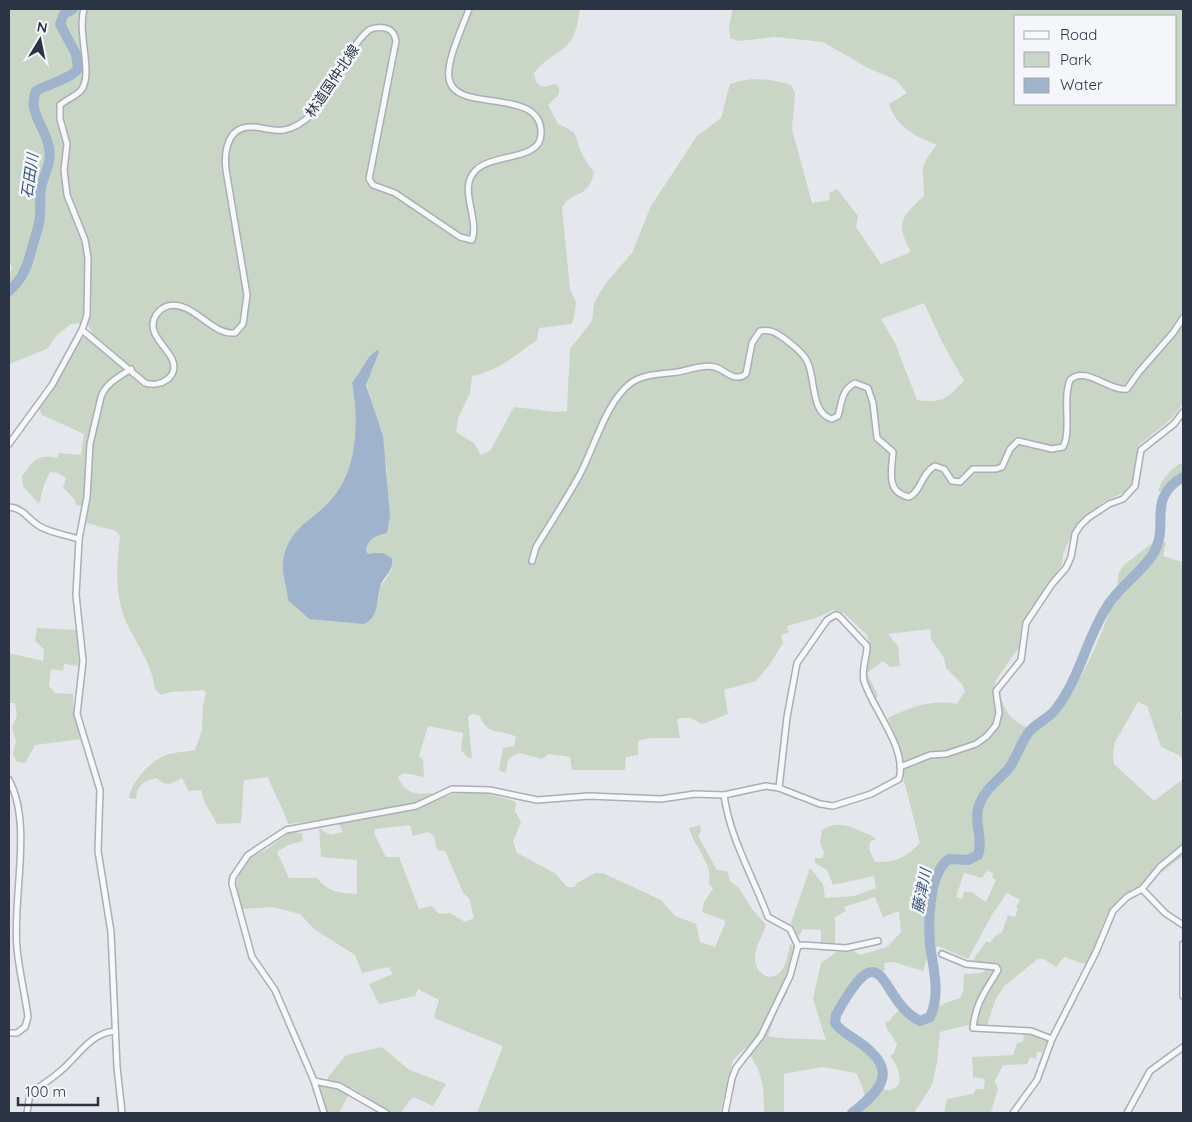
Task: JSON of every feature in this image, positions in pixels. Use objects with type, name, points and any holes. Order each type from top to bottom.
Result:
[{"type":"street","points":[[9,444],[52,385],[82,330],[87,315],[88,258],[85,240],[67,195],[64,170],[66,144],[59,112],[60,105],[77,94],[86,80],[87,70],[80,26],[84,9]]},
{"type":"street","name":"林道国仲北線","points":[[82,330],[131,369],[145,383],[161,384],[171,376],[173,361],[157,338],[153,325],[156,315],[166,307],[185,308],[225,332],[235,333],[240,328],[244,319],[248,298],[226,170],[225,157],[229,142],[234,133],[243,128],[282,130],[295,127],[306,120],[314,112],[359,42],[372,28],[389,29],[394,34],[396,41],[369,179],[373,185],[395,193],[460,237],[472,240],[475,230],[469,188],[472,175],[477,168],[490,160],[532,150],[538,145],[542,132],[536,116],[525,108],[469,97],[458,92],[450,84],[448,76],[450,64],[470,9]]},
{"type":"street","points":[[532,560],[536,548],[579,476],[613,405],[622,391],[642,376],[660,376],[709,366],[718,368],[732,376],[743,376],[746,374],[754,337],[760,331],[774,332],[800,350],[808,364],[821,411],[827,418],[832,419],[838,416],[842,398],[851,385],[855,383],[868,388],[873,403],[877,438],[893,452],[891,483],[895,490],[909,497],[914,494],[927,471],[935,466],[944,470],[952,481],[960,482],[973,469],[996,469],[1002,466],[1010,449],[1018,440],[1052,448],[1063,447],[1066,437],[1066,401],[1070,380],[1074,376],[1078,376],[1095,379],[1119,389],[1127,389],[1138,372],[1174,333],[1183,318]]},
{"type":"street","points":[[122,1113],[115,1030],[111,932],[98,851],[100,790],[77,714],[83,661],[76,595],[79,538],[87,497],[90,444],[101,397],[103,390],[110,383],[131,369]]},
{"type":"street","points":[[900,767],[930,755],[946,754],[976,744],[992,730],[999,713],[996,690],[1021,660],[1026,623],[1052,584],[1066,568],[1071,557],[1075,534],[1088,518],[1109,504],[1123,499],[1135,486],[1141,450],[1174,424],[1183,412]]},
{"type":"street","points":[[9,507],[22,510],[44,529],[79,538]]},
{"type":"street","points":[[324,1113],[314,1081],[275,990],[256,965],[246,942],[232,884],[233,878],[248,855],[286,830],[416,806],[452,789],[490,790],[537,800],[589,796],[661,800],[695,794],[724,795],[751,788],[779,788],[826,806],[839,805],[871,794],[899,779],[900,767],[897,752],[864,679],[867,646],[844,620],[835,615],[826,620],[797,663],[787,717],[779,788]]},
{"type":"street","points":[[9,780],[17,801],[20,868],[16,948],[28,1017],[25,1027],[17,1033],[9,1033]]},
{"type":"street","points":[[724,795],[728,819],[748,874],[759,892],[768,917],[790,930],[798,946],[790,976],[761,1036],[736,1068],[732,1078],[725,1113]]},
{"type":"street","points":[[1013,1113],[1033,1088],[1052,1039],[1096,952],[1113,911],[1127,897],[1142,889],[1160,867],[1183,848]]},
{"type":"street","points":[[1142,889],[1165,913],[1183,925]]},
{"type":"street","points":[[798,946],[803,944],[846,948],[878,941]]},
{"type":"street","points":[[1183,944],[1183,996]]},
{"type":"street","points":[[942,954],[966,964],[996,967],[998,970],[983,991],[976,1008],[973,1028],[1031,1032],[1052,1039]]},
{"type":"street","points":[[27,1113],[30,1093],[65,1068],[78,1052],[100,1034],[115,1030]]},
{"type":"street","points":[[1127,1113],[1150,1071],[1183,1047]]},
{"type":"street","points":[[314,1081],[339,1086],[386,1113]]},
{"type":"green space","points":[[9,9],[580,9],[573,38],[534,73],[536,82],[542,87],[555,84],[559,87],[559,94],[548,105],[558,124],[574,133],[583,156],[594,173],[587,188],[570,198],[562,208],[570,289],[576,302],[574,319],[571,324],[539,328],[537,340],[514,357],[491,370],[472,376],[470,393],[458,418],[456,432],[474,443],[481,455],[490,451],[514,407],[557,412],[567,411],[570,349],[592,321],[594,303],[605,284],[632,253],[651,206],[697,136],[721,118],[730,84],[760,79],[791,85],[795,93],[792,129],[812,203],[830,200],[829,193],[837,189],[858,216],[856,227],[881,264],[911,252],[903,234],[903,221],[910,210],[924,196],[924,165],[937,145],[907,130],[896,119],[889,104],[907,93],[896,80],[868,68],[823,42],[775,37],[739,41],[730,38],[729,26],[733,9],[1183,9],[1183,404],[1171,419],[1139,445],[1131,485],[1125,492],[1105,501],[1085,516],[1074,529],[1063,554],[1062,565],[1022,623],[1019,647],[996,680],[994,688],[1008,713],[1016,722],[1035,731],[1045,723],[1066,701],[1084,671],[1108,617],[1114,599],[1118,574],[1124,565],[1156,540],[1166,543],[1163,556],[1183,562],[1183,708],[1181,714],[1183,718],[1183,760],[1179,755],[1161,747],[1147,706],[1138,702],[1115,742],[1113,752],[1114,764],[1154,801],[1183,779],[1183,856],[1162,872],[1156,868],[1144,882],[1113,906],[1106,916],[1088,965],[1064,957],[1056,967],[1044,959],[1038,959],[1004,986],[995,1001],[987,1026],[969,1025],[940,1032],[937,1063],[932,1085],[914,1113],[862,1113],[864,1093],[856,1073],[822,1067],[784,1074],[784,1113],[764,1113],[764,1094],[759,1072],[745,1048],[733,1060],[720,1113],[477,1113],[503,1046],[436,1019],[434,1016],[439,1000],[418,989],[415,996],[379,1004],[369,984],[393,974],[388,967],[362,973],[355,955],[314,929],[300,914],[272,907],[240,909],[235,889],[240,871],[249,858],[269,848],[290,832],[302,833],[303,841],[288,845],[277,852],[289,878],[317,878],[321,883],[334,891],[357,894],[357,860],[321,857],[319,828],[330,835],[343,832],[336,818],[288,824],[268,777],[244,780],[241,823],[217,824],[204,801],[201,790],[189,791],[182,778],[170,784],[163,783],[156,778],[148,781],[142,784],[138,790],[136,799],[129,798],[130,792],[137,780],[153,763],[167,755],[195,750],[202,730],[203,705],[206,693],[204,690],[171,692],[161,695],[155,689],[151,671],[122,611],[118,590],[117,568],[120,536],[116,531],[87,523],[87,507],[76,505],[75,500],[63,487],[66,478],[58,473],[50,472],[39,504],[23,486],[22,476],[36,459],[44,457],[57,458],[59,453],[81,455],[84,434],[42,415],[39,408],[74,345],[92,333],[87,323],[71,324],[56,336],[47,349],[9,364],[9,279],[12,266],[9,263]],"holes":[[[924,303],[942,342],[964,381],[944,398],[932,401],[917,400],[895,343],[881,319]],[[362,367],[383,436],[383,453],[387,469],[387,485],[373,537],[367,544],[366,551],[368,554],[379,552],[392,569],[380,588],[379,597],[309,619],[288,600],[283,573],[283,560],[291,538],[338,491],[351,462],[355,430],[352,383]],[[833,610],[844,613],[867,635],[869,643],[865,673],[875,698],[878,696],[867,673],[883,661],[890,667],[900,666],[898,646],[888,634],[930,629],[931,639],[944,658],[946,668],[962,684],[965,691],[957,704],[930,703],[905,710],[888,718],[902,755],[904,781],[920,843],[915,848],[895,860],[875,862],[869,849],[870,842],[876,839],[872,836],[844,825],[833,825],[822,830],[820,843],[824,852],[823,858],[815,858],[815,863],[827,870],[833,885],[874,876],[876,888],[854,896],[825,898],[823,884],[810,868],[790,926],[799,936],[803,929],[821,930],[821,942],[835,944],[835,917],[846,911],[844,907],[875,897],[883,917],[899,911],[901,932],[887,947],[860,955],[854,951],[837,952],[821,963],[813,999],[826,1040],[768,1036],[778,1008],[788,992],[784,983],[794,960],[796,948],[790,944],[785,965],[777,975],[768,977],[758,969],[755,955],[766,925],[752,909],[739,888],[730,881],[727,871],[717,870],[698,836],[701,832],[700,825],[689,828],[706,862],[709,883],[713,889],[704,902],[702,912],[726,921],[715,947],[700,942],[696,924],[675,916],[661,900],[603,873],[595,873],[577,883],[574,887],[567,887],[555,873],[517,853],[513,842],[521,822],[515,811],[516,802],[497,796],[477,793],[457,794],[439,799],[431,793],[420,794],[407,790],[398,777],[404,773],[424,777],[423,760],[419,756],[428,726],[463,733],[461,750],[467,757],[472,759],[468,717],[472,714],[479,715],[491,730],[511,734],[516,737],[514,746],[503,748],[499,770],[506,773],[508,759],[519,753],[542,759],[548,754],[570,757],[572,770],[625,770],[626,757],[638,755],[638,741],[650,738],[680,738],[677,720],[681,718],[691,718],[702,724],[728,714],[724,690],[756,681],[768,667],[783,643],[781,635],[789,632],[787,626],[816,618]],[[410,825],[413,836],[428,832],[434,836],[437,850],[445,851],[463,892],[470,900],[474,918],[465,922],[450,913],[439,914],[432,906],[419,909],[399,857],[386,857],[374,833],[375,829]],[[987,871],[993,873],[992,877],[996,880],[986,902],[971,892],[964,892],[962,899],[956,897],[964,873],[982,878]],[[1007,893],[1020,900],[1016,907],[1018,909],[1015,917],[1008,915],[1002,932],[995,936],[991,942],[986,942],[974,958],[974,962],[988,963],[988,968],[981,973],[964,974],[963,992],[960,998],[945,1003],[921,1017],[907,1007],[895,1014],[890,1021],[886,1022],[886,1027],[897,1044],[894,1053],[890,1056],[898,1069],[900,1080],[899,1084],[890,1090],[879,1087],[879,1067],[875,1058],[862,1045],[836,1028],[837,1011],[848,990],[863,974],[871,971],[879,972],[885,970],[884,963],[893,962],[923,971],[929,951],[938,946],[968,959],[993,913]]]},
{"type":"green space","points":[[1179,464],[1183,464],[1183,480],[1174,490],[1158,491],[1166,476]]},
{"type":"green space","points":[[37,628],[76,630],[79,666],[64,664],[63,671],[51,669],[49,686],[55,693],[73,694],[74,717],[81,739],[35,745],[25,763],[17,762],[13,754],[16,741],[12,727],[17,716],[15,703],[9,703],[9,653],[43,661],[44,649],[35,641]]},
{"type":"green space","points":[[1024,1033],[1048,1040],[1042,1052],[1037,1052],[1036,1059],[1030,1057],[1027,1064],[1003,1065],[995,1081],[998,1089],[991,1111],[993,1113],[944,1113],[947,1099],[973,1094],[976,1089],[984,1089],[985,1079],[973,1077],[972,1057],[1013,1055],[1017,1043],[1023,1042]]},
{"type":"green space","points":[[382,1047],[408,1069],[446,1084],[433,1106],[414,1097],[401,1113],[392,1113],[352,1088],[339,1113],[327,1113],[316,1087],[318,1084],[326,1084],[328,1077],[346,1055]]},
{"type":"water","points":[[377,350],[379,352],[366,385],[383,436],[390,516],[387,533],[370,540],[366,551],[368,554],[381,553],[386,555],[392,559],[392,564],[390,571],[381,584],[375,613],[369,621],[364,624],[309,619],[288,600],[283,573],[285,552],[291,538],[328,503],[338,491],[345,477],[351,462],[354,446],[355,414],[352,383],[369,357]]},
{"type":"waterway","name":"石田川","points":[[9,291],[23,274],[30,256],[39,222],[41,188],[50,154],[47,140],[35,113],[34,99],[36,91],[64,79],[78,69],[76,54],[60,24],[64,14],[73,9]]},
{"type":"waterway","name":"藤津川","points":[[852,1113],[872,1096],[882,1079],[883,1070],[871,1052],[837,1026],[835,1023],[836,1015],[852,989],[864,975],[873,972],[881,977],[906,1011],[920,1021],[930,1017],[936,990],[929,923],[931,898],[937,875],[942,865],[949,859],[968,860],[978,855],[980,842],[977,816],[980,803],[989,788],[1009,768],[1029,732],[1052,713],[1064,698],[1100,618],[1108,605],[1153,554],[1158,544],[1160,513],[1165,494],[1172,485],[1183,477]]}]
